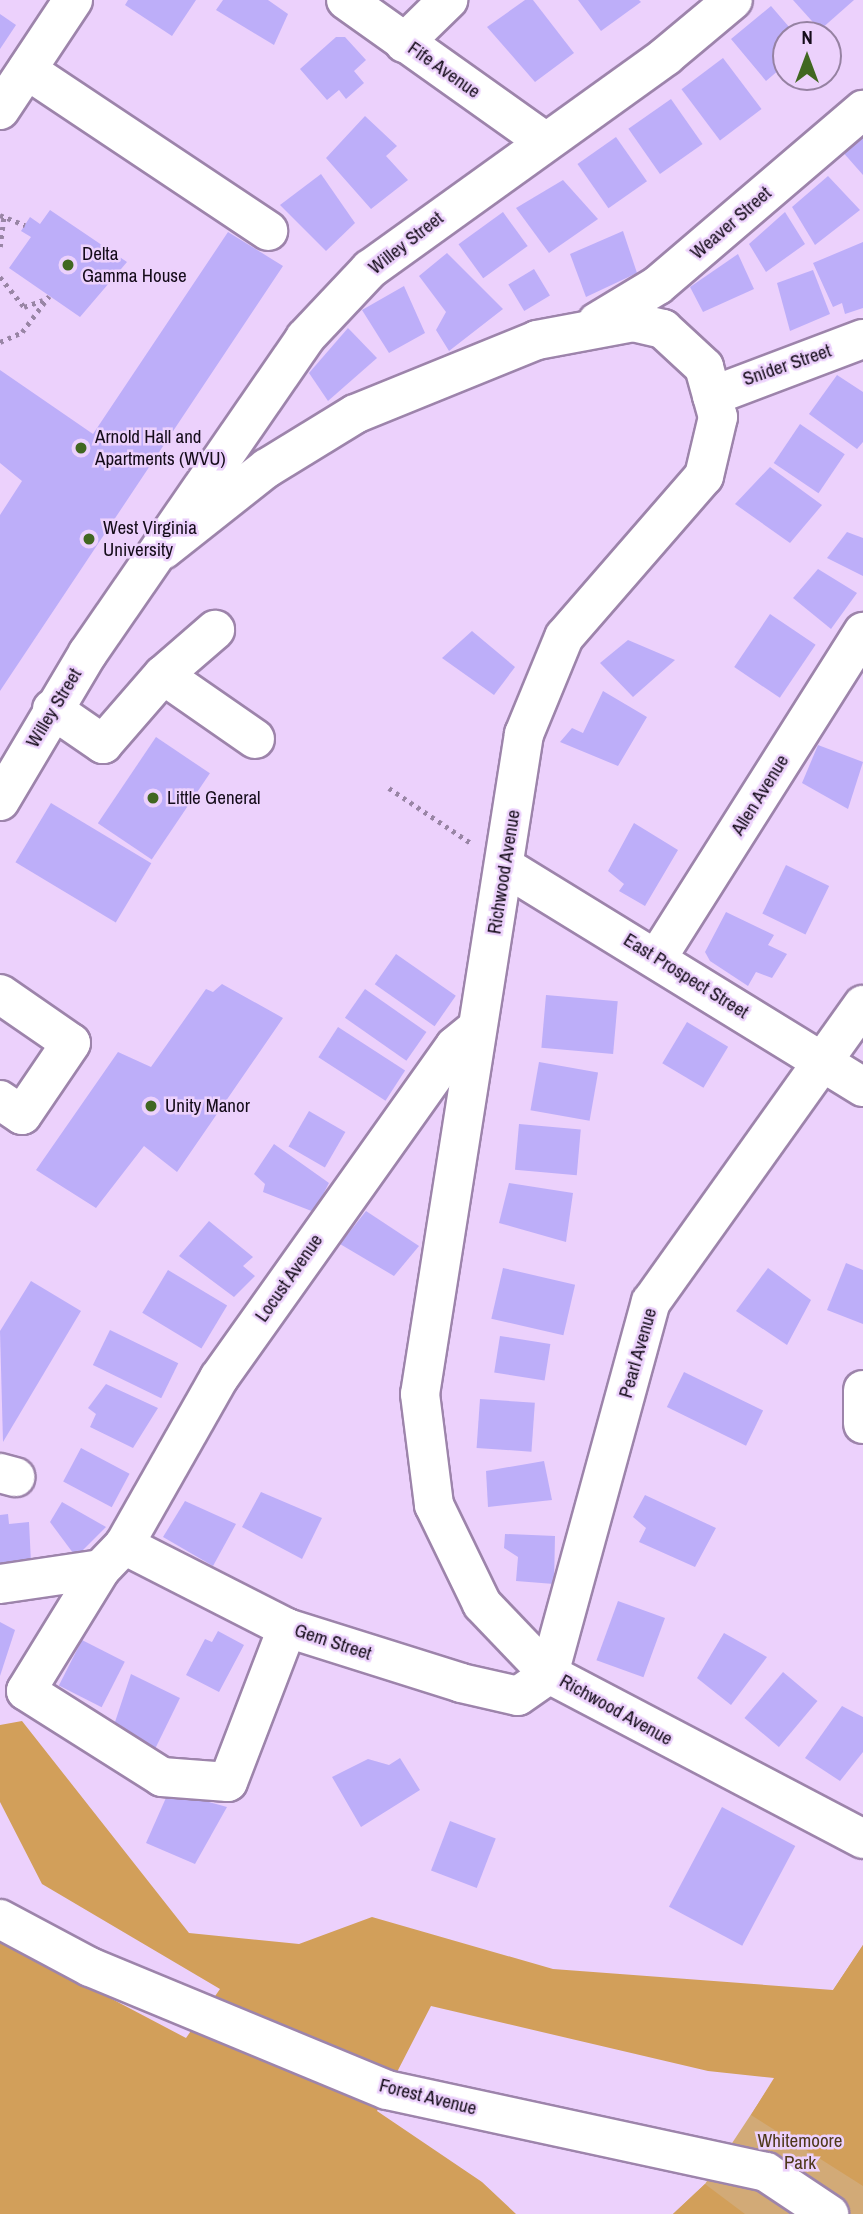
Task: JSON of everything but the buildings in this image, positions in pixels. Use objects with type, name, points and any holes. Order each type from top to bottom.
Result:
[{"type":"street","points":[[0,110],[73,0]]},
{"type":"street","name":"Fife Avenue","points":[[346,0],[543,140]]},
{"type":"street","points":[[404,43],[448,0]]},
{"type":"street","name":"Willey Street","points":[[1,793],[88,653],[305,338],[370,269],[543,140],[666,56],[733,0]]},
{"type":"street","points":[[27,70],[268,231]]},
{"type":"street","name":"Weaver Street","points":[[592,325],[659,285],[863,110]]},
{"type":"street","name":"Richwood Avenue","points":[[153,558],[267,468],[355,414],[448,371],[592,325],[633,322],[663,329],[704,367],[718,417],[704,476],[564,636],[524,734],[507,868],[477,1028],[420,1394],[434,1505],[481,1604],[548,1674],[863,1839]]},
{"type":"street","name":"Snider Street","points":[[712,396],[863,339]]},
{"type":"street","points":[[52,709],[103,744],[163,675],[215,629]]},
{"type":"street","name":"Allen Avenue","points":[[657,958],[863,632]]},
{"type":"street","points":[[163,675],[255,739]]},
{"type":"street","name":"East Prospect Street","points":[[507,868],[863,1087]]},
{"type":"street","points":[[0,994],[71,1042],[22,1115],[0,1100]]},
{"type":"street","name":"Pearl Avenue","points":[[548,1674],[651,1301],[825,1062],[863,1005]]},
{"type":"street","name":"Locust Avenue","points":[[287,1628],[228,1782],[162,1777],[26,1691],[113,1557],[219,1378],[455,1046],[477,1028]]},
{"type":"street","points":[[863,1390],[863,1424]]},
{"type":"street","points":[[0,1584],[113,1557]]},
{"type":"street","name":"Gem Street","points":[[113,1557],[287,1628],[518,1696],[548,1674]]},
{"type":"street","name":"Forest Avenue","points":[[0,1919],[90,1967],[387,2090],[766,2172],[829,2214]]},
{"type":"path","points":[[0,247],[2,216],[25,225]]},
{"type":"path","points":[[0,277],[23,306],[49,296],[22,332],[0,342]]},
{"type":"path","points":[[389,788],[442,828],[475,845]]},
{"type":"green space","name":"Whitemoore Park","points":[[863,1945],[863,2214],[673,2214],[705,2184]]},
{"type":"shaded area","points":[[22,1721],[189,1933],[299,1944],[372,1917],[553,1969],[833,1990],[863,1945],[863,2186],[751,2115],[774,2078],[708,2071],[431,2006],[377,2111],[482,2182],[516,2214],[0,2214],[0,1940],[186,2038],[220,1989],[42,1884],[0,1802],[0,1725]]},
{"type":"shaded area","points":[[705,2184],[745,2214],[673,2214]]},
{"type":"place","name":"Delta Gamma House","points":[[68,265]]},
{"type":"place","name":"Arnold Hall and Apartments (WVU)","points":[[81,448]]},
{"type":"place","name":"West Virginia University","points":[[89,539]]},
{"type":"place","name":"Little General","points":[[153,798]]},
{"type":"place","name":"Unity Manor","points":[[151,1106]]}]
